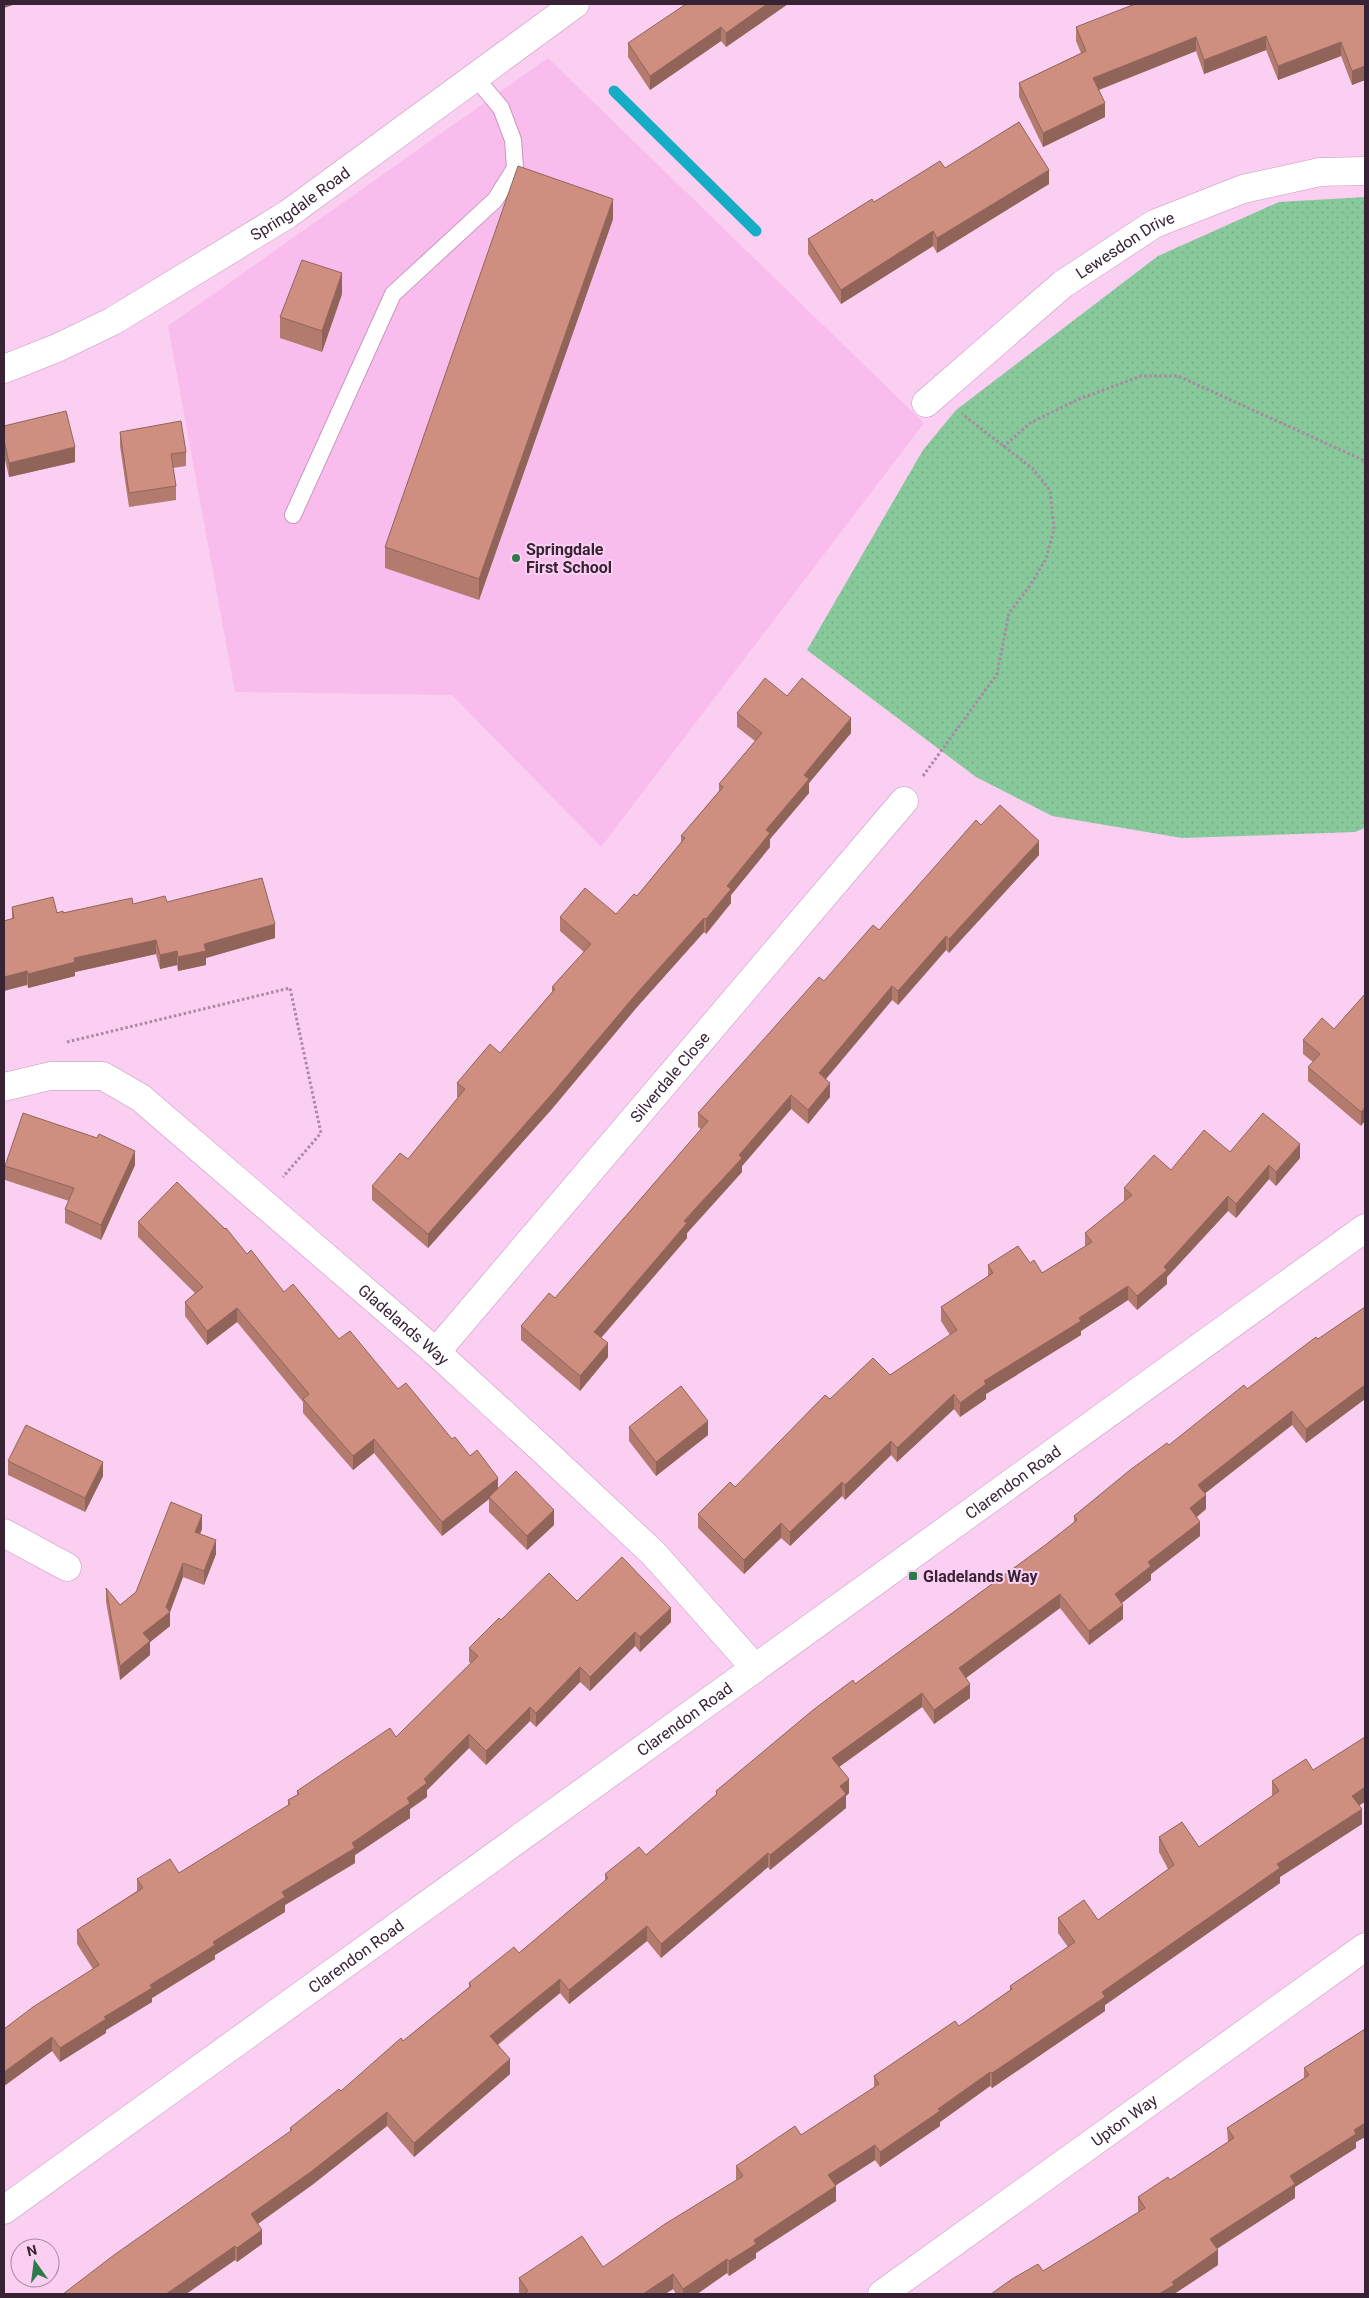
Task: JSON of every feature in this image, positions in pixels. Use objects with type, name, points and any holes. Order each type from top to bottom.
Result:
[{"type":"street","name":"Springdale Road","points":[[4,368],[57,348],[113,321],[288,214],[573,4]]},
{"type":"street","name":"Lewesdon Drive","points":[[932,397],[1063,284],[1154,224],[1243,189],[1320,172],[1365,171]]},
{"type":"street","name":"Silverdale Close","points":[[436,1352],[904,801]]},
{"type":"street","name":"Gladelands Way","points":[[4,1087],[50,1076],[104,1076],[133,1093],[197,1144],[436,1352],[654,1554],[755,1668]]},
{"type":"street","name":"Clarendon Road","points":[[4,2210],[1365,1228]]},
{"type":"street","points":[[4,1533],[67,1567]]},
{"type":"street","name":"Upton Way","points":[[882,2294],[1365,1947]]},
{"type":"lane","points":[[293,514],[392,294],[496,200],[515,168],[513,140],[501,108],[475,77]]},
{"type":"path","points":[[1003,447],[1030,423],[1079,398],[1141,376],[1178,376],[1365,461]]},
{"type":"path","points":[[904,801],[962,726],[997,674],[1009,613],[1030,587],[1046,560],[1054,529],[1050,490],[1032,468],[956,410],[932,397]]},
{"type":"path","points":[[50,1076],[60,1043],[290,988],[321,1133],[262,1201]]},
{"type":"shaded area","name":"Springdale First School","points":[[548,58],[924,423],[601,847],[452,695],[235,692],[168,326]]},
{"type":"green space","points":[[1365,197],[1365,828],[1355,832],[1182,838],[1052,816],[976,777],[807,650],[923,450],[956,410],[1158,256],[1279,202]]},
{"type":"building","points":[[686,4],[767,4],[726,33],[721,27],[650,76],[628,43]]},
{"type":"building","points":[[1135,4],[1365,4],[1365,66],[1352,71],[1341,42],[1278,66],[1266,36],[1204,60],[1196,37],[1093,78],[1105,103],[1043,133],[1019,83],[1086,51],[1076,27]]},
{"type":"building","points":[[1019,122],[1049,170],[937,238],[933,231],[841,290],[808,239],[872,199],[874,202],[940,161],[945,168]]},
{"type":"building","points":[[518,166],[613,199],[479,579],[385,547]]},
{"type":"building","points":[[302,260],[342,273],[322,331],[280,317]]},
{"type":"building","points":[[66,411],[75,447],[9,463],[4,440],[4,426]]},
{"type":"building","points":[[181,421],[186,452],[171,454],[176,486],[129,493],[120,432]]},
{"type":"building","points":[[765,678],[787,696],[802,678],[851,718],[804,775],[809,779],[766,830],[770,833],[727,886],[731,889],[706,919],[704,918],[637,993],[551,1095],[428,1234],[372,1186],[400,1153],[408,1159],[465,1089],[457,1083],[490,1044],[500,1053],[555,989],[552,987],[591,944],[560,917],[585,888],[616,914],[634,894],[637,896],[685,838],[681,836],[723,787],[719,784],[762,733],[737,713]]},
{"type":"building","points":[[1000,805],[1039,841],[949,939],[946,936],[898,991],[892,986],[819,1073],[830,1083],[808,1110],[791,1095],[739,1155],[742,1158],[684,1221],[687,1223],[594,1332],[608,1343],[580,1376],[521,1326],[549,1293],[555,1298],[708,1121],[698,1113],[819,977],[824,981],[873,925],[879,930],[976,820],[981,825]]},
{"type":"building","points":[[262,878],[275,924],[204,944],[206,951],[178,957],[177,951],[160,955],[156,940],[74,958],[75,962],[28,974],[27,971],[4,977],[4,921],[14,918],[12,907],[53,897],[57,913],[132,898],[133,904],[165,896],[167,902]]},
{"type":"building","points":[[1365,994],[1365,1107],[1361,1112],[1308,1067],[1320,1054],[1303,1040],[1322,1018],[1334,1029]]},
{"type":"building","points":[[23,1113],[97,1138],[99,1134],[135,1151],[101,1225],[65,1209],[74,1188],[5,1166]]},
{"type":"building","points":[[1263,1113],[1300,1144],[1276,1172],[1269,1165],[1236,1204],[1228,1196],[1164,1267],[1167,1270],[1137,1296],[1128,1286],[1079,1318],[1081,1321],[984,1381],[986,1384],[960,1403],[954,1394],[897,1448],[891,1441],[845,1485],[842,1482],[790,1532],[781,1523],[744,1560],[698,1514],[730,1482],[735,1487],[825,1395],[830,1399],[873,1358],[890,1375],[957,1330],[941,1307],[993,1273],[988,1265],[1018,1246],[1030,1263],[1034,1260],[1042,1273],[1092,1242],[1085,1233],[1132,1195],[1124,1188],[1154,1155],[1171,1170],[1204,1130],[1230,1152]]},
{"type":"building","points":[[177,1182],[226,1228],[247,1254],[251,1250],[284,1292],[293,1284],[339,1339],[350,1331],[398,1389],[406,1383],[452,1439],[455,1437],[470,1456],[477,1450],[498,1478],[442,1522],[374,1439],[353,1456],[303,1399],[309,1394],[237,1308],[207,1331],[185,1302],[203,1287],[138,1222]]},
{"type":"building","points":[[1365,1307],[1365,1385],[1306,1429],[1292,1411],[1198,1485],[1206,1495],[1190,1508],[1200,1522],[1148,1562],[1151,1566],[1115,1594],[1123,1605],[1089,1631],[1060,1594],[959,1668],[970,1684],[934,1710],[922,1693],[832,1758],[849,1779],[840,1786],[846,1794],[770,1855],[768,1853],[661,1944],[647,1926],[569,1990],[560,1979],[490,2036],[510,2059],[414,2143],[387,2112],[312,2171],[251,2214],[262,2230],[237,2248],[235,2246],[166,2294],[63,2294],[114,2255],[292,2130],[290,2128],[339,2089],[341,2091],[401,2038],[403,2041],[471,1986],[469,1983],[514,1947],[519,1953],[608,1878],[605,1874],[639,1847],[646,1855],[717,1794],[716,1791],[813,1710],[853,1680],[855,1684],[1044,1546],[1077,1520],[1074,1516],[1130,1470],[1167,1443],[1169,1445],[1244,1385],[1247,1389],[1316,1337],[1318,1339]]},
{"type":"building","points":[[681,1386],[708,1421],[656,1462],[629,1427]]},
{"type":"building","points":[[26,1425],[103,1462],[85,1498],[8,1461]]},
{"type":"building","points":[[516,1471],[554,1510],[527,1536],[489,1497]]},
{"type":"building","points":[[171,1502],[202,1515],[195,1532],[216,1540],[204,1571],[183,1563],[166,1607],[170,1612],[143,1633],[150,1641],[120,1666],[106,1588],[120,1605],[136,1592]]},
{"type":"building","points":[[622,1557],[671,1608],[640,1637],[635,1632],[590,1677],[580,1667],[536,1713],[530,1707],[486,1751],[469,1734],[424,1779],[427,1783],[407,1798],[410,1803],[352,1843],[355,1848],[282,1892],[285,1897],[213,1942],[215,1945],[150,1985],[152,1988],[104,2017],[106,2019],[60,2048],[52,2037],[4,2072],[4,2029],[33,2007],[99,1965],[77,1930],[143,1888],[137,1879],[170,1859],[179,1873],[290,1804],[288,1800],[299,1794],[297,1791],[390,1728],[396,1737],[478,1656],[469,1648],[549,1573],[577,1601]]},
{"type":"building","points":[[1365,1737],[1365,1787],[1352,1796],[1362,1809],[1277,1864],[1280,1868],[1102,1992],[1105,1997],[992,2073],[990,2072],[938,2109],[940,2111],[880,2152],[875,2145],[828,2175],[836,2186],[754,2240],[756,2244],[729,2261],[727,2259],[683,2289],[673,2274],[643,2294],[523,2294],[528,2291],[519,2278],[582,2236],[603,2267],[665,2224],[743,2176],[736,2166],[795,2126],[801,2135],[879,2084],[874,2076],[955,2021],[959,2026],[1012,1989],[1010,1986],[1075,1942],[1058,1918],[1084,1900],[1098,1920],[1174,1865],[1159,1837],[1182,1822],[1199,1847],[1279,1791],[1272,1781],[1306,1759],[1313,1770]]},
{"type":"building","points":[[1365,2029],[1365,2123],[1354,2130],[1356,2134],[1290,2176],[1295,2184],[1210,2239],[1218,2250],[1172,2282],[1174,2285],[1159,2294],[991,2294],[1038,2264],[1043,2271],[1145,2208],[1138,2197],[1168,2177],[1170,2180],[1234,2138],[1227,2128],[1309,2075],[1304,2068]]},
{"type":"waterway","points":[[614,91],[756,231]]},
{"type":"place","name":"Springdale First School","points":[[516,558]]},
{"type":"place","name":"Gladelands Way","points":[[913,1576]]}]
